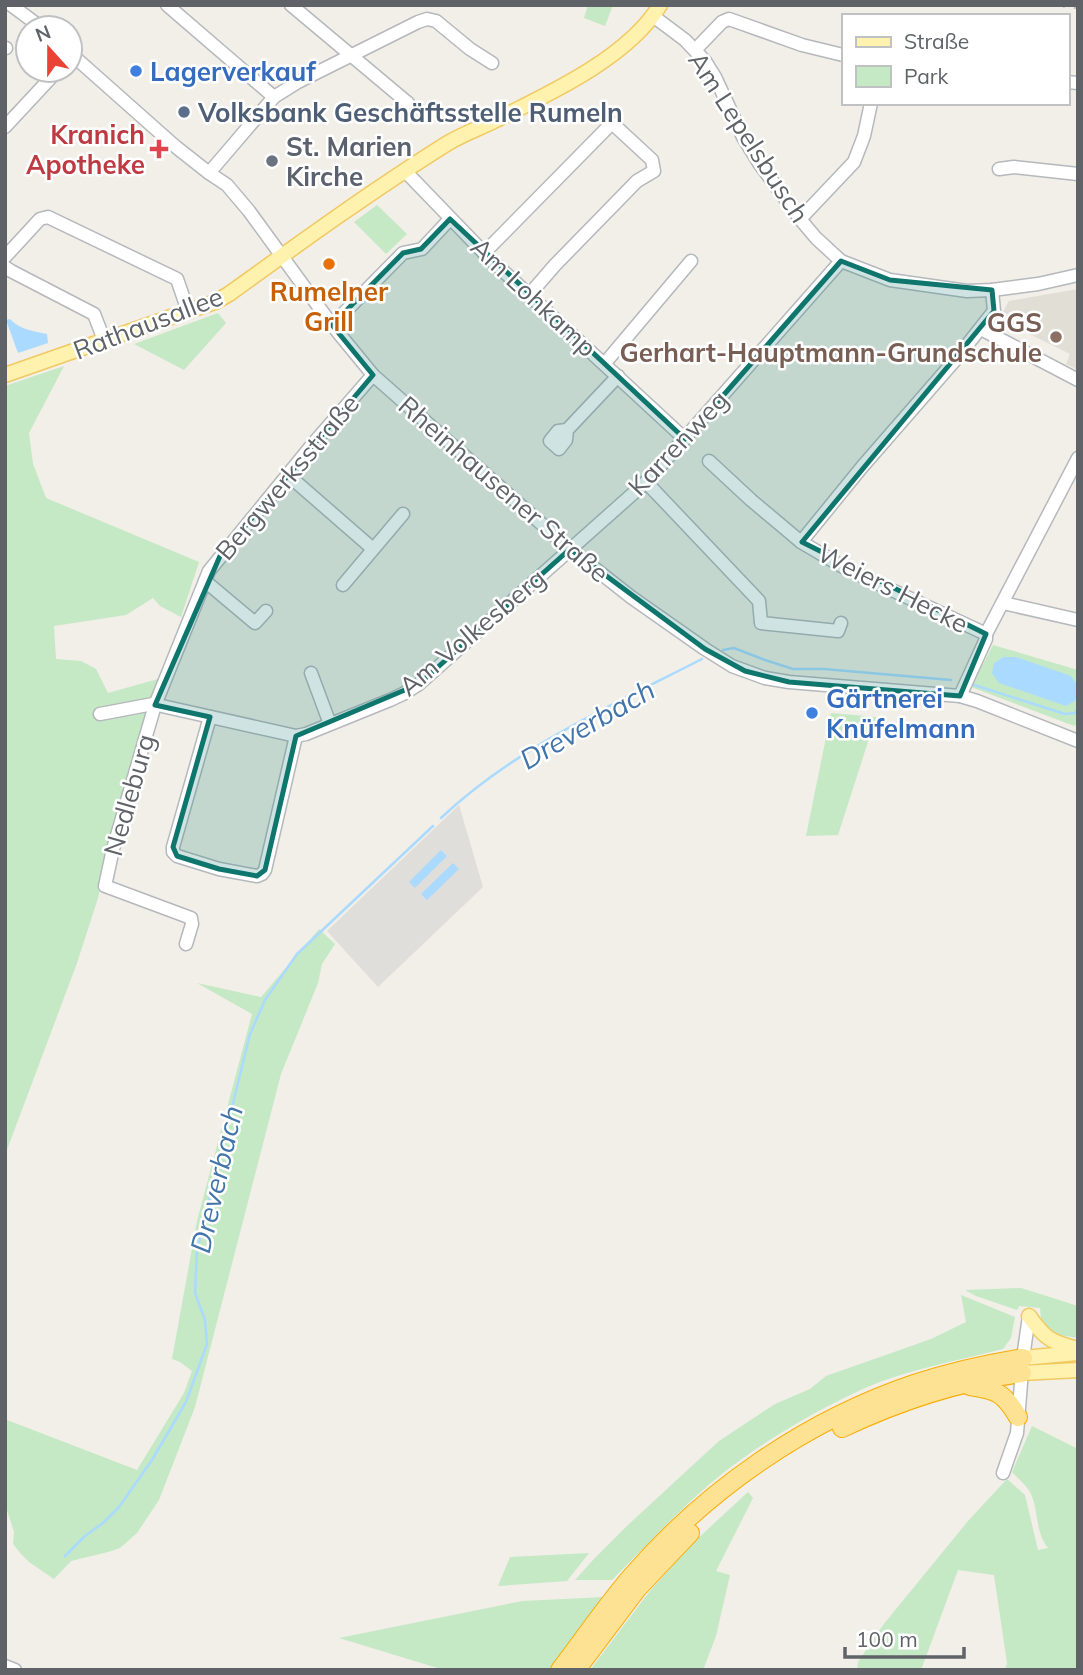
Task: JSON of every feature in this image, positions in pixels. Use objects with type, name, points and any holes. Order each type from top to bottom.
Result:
[{"type":"highway","points":[[560,1670],[631,1578],[662,1544],[727,1486],[762,1460],[816,1427],[883,1395],[967,1368],[1022,1365]]},
{"type":"highway","points":[[576,1670],[637,1589],[701,1523],[771,1468],[819,1439],[897,1404],[997,1376],[1022,1365]]},
{"type":"highway","points":[[959,1385],[992,1390],[1000,1394],[1009,1402],[1018,1417]]},
{"type":"main road","name":"Rathausallee","points":[[5,375],[215,302],[349,208],[451,142],[531,103],[600,64],[629,40],[657,11]]},
{"type":"main road","points":[[1029,1316],[1046,1338],[1078,1351]]},
{"type":"main road","points":[[1022,1365],[1078,1351]]},
{"type":"main road","points":[[1022,1365],[1078,1370]]},
{"type":"street","points":[[167,5],[274,97]]},
{"type":"street","points":[[291,5],[408,103]]},
{"type":"street","name":"Am Lepelsbusch","points":[[657,11],[663,22],[705,61],[759,163],[800,219],[841,261]]},
{"type":"street","points":[[209,173],[274,97],[298,82],[418,22],[427,19],[436,21],[492,63]]},
{"type":"street","points":[[695,50],[722,22],[729,19],[802,45],[842,55]]},
{"type":"street","name":"Rheinhausener Straße","points":[[84,66],[170,142],[239,197],[332,325],[373,375],[570,549],[705,649],[732,666],[765,678],[816,685],[960,696],[1078,741]]},
{"type":"street","points":[[5,127],[45,84]]},
{"type":"street","points":[[800,219],[853,162],[864,136],[871,105]]},
{"type":"street","points":[[484,253],[612,123],[652,159],[654,171],[637,181],[529,295]]},
{"type":"street","points":[[999,169],[1014,167],[1078,174]]},
{"type":"street","name":"Am Lohkamp","points":[[405,172],[484,253],[685,439]]},
{"type":"street","points":[[5,257],[40,219],[48,217],[177,278],[188,312]]},
{"type":"street","name":"Am Lohkamp","points":[[332,325],[403,253],[422,249],[450,219]]},
{"type":"street","points":[[605,363],[691,261]]},
{"type":"street","points":[[841,261],[890,279],[967,291],[1038,284],[1078,275]]},
{"type":"street","name":"Karrenweg","points":[[570,549],[646,482],[841,261]]},
{"type":"street","points":[[5,267],[94,314],[104,340]]},
{"type":"street","points":[[802,542],[862,467],[981,329],[994,311],[992,290]]},
{"type":"street","points":[[981,329],[1078,380]]},
{"type":"street","name":"Bergwerksstraße","points":[[266,611],[255,623],[205,582],[209,571],[373,375]]},
{"type":"street","name":"Am Lohkamp","points":[[567,430],[618,376]]},
{"type":"street","points":[[960,696],[986,634],[1078,458]]},
{"type":"street","name":"Weiers Hecke","points":[[709,461],[802,542],[848,569],[986,634]]},
{"type":"street","points":[[288,475],[373,549]]},
{"type":"street","points":[[646,482],[759,601],[761,623],[838,631],[841,623]]},
{"type":"street","points":[[343,585],[403,514]]},
{"type":"street","name":"Am Volkesberg","points":[[296,736],[390,700],[419,684],[570,549]]},
{"type":"street","name":"Nedleburg","points":[[186,944],[192,924],[191,918],[104,886],[155,705],[205,582]]},
{"type":"street","points":[[1003,603],[1078,620]]},
{"type":"street","points":[[311,673],[330,724]]},
{"type":"street","points":[[100,714],[155,705],[210,717],[296,736],[265,870],[257,876],[219,869],[177,856],[173,852],[210,717]]},
{"type":"street","points":[[1003,1473],[1017,1433],[1029,1316]]},
{"type":"street","points":[[5,1666],[15,1670]]},
{"type":"highlighted area","points":[[450,219],[685,439],[841,261],[890,280],[992,290],[994,311],[802,542],[986,634],[960,696],[789,682],[745,671],[705,649],[570,549],[419,684],[296,736],[265,870],[257,876],[219,869],[177,856],[173,847],[210,717],[155,705],[220,556],[373,375],[332,325],[403,253],[421,249]]},
{"type":"shaded area","name":"GGS Gerhart-Hauptmann-Grundschule","points":[[1078,289],[1078,370],[1066,364],[1070,354],[999,319],[1009,301]]},
{"type":"shaded area","points":[[459,805],[483,887],[378,987],[327,931]]},
{"type":"green space","points":[[588,5],[613,5],[605,26],[584,18]]},
{"type":"green space","points":[[377,205],[407,234],[386,254],[354,222]]},
{"type":"green space","points":[[218,313],[226,323],[184,370],[134,344]]},
{"type":"green space","points":[[64,366],[29,433],[33,464],[46,498],[199,562],[181,617],[160,606],[153,598],[126,615],[54,626],[56,659],[81,661],[96,669],[108,693],[158,679],[110,839],[98,898],[77,963],[5,1155],[5,386]]},
{"type":"green space","points":[[993,645],[1078,670],[1078,687],[1016,657],[1003,657],[994,663],[1075,701],[1078,696],[1078,723],[1074,726],[971,687]]},
{"type":"green space","points":[[831,713],[876,717],[838,835],[806,836]]},
{"type":"green space","points":[[319,929],[335,944],[322,964],[318,983],[281,1074],[195,1407],[159,1500],[137,1533],[120,1548],[71,1561],[54,1579],[29,1562],[13,1544],[14,1532],[5,1504],[5,1413],[7,1420],[137,1470],[184,1393],[192,1371],[172,1359],[197,1221],[252,1014],[197,983],[261,997]]},
{"type":"green space","points":[[1021,1288],[1078,1306],[1078,1338],[1046,1330],[1040,1308],[1019,1306],[1017,1310],[965,1290]]},
{"type":"green space","points":[[961,1295],[1015,1317],[1011,1338],[1003,1349],[899,1376],[865,1388],[823,1409],[780,1433],[720,1475],[612,1580],[575,1580],[629,1524],[719,1441],[775,1404],[810,1389],[826,1376],[931,1339],[966,1322]]},
{"type":"green space","points":[[1032,1426],[1078,1449],[1078,1670],[1005,1670],[1007,1663],[994,1575],[958,1570],[921,1670],[857,1670],[858,1662],[883,1625],[968,1521],[1007,1479],[1025,1495],[1038,1550],[1048,1548],[1039,1529],[1031,1494],[1012,1472]]},
{"type":"green space","points":[[748,1492],[753,1498],[716,1571],[730,1575],[716,1636],[703,1670],[590,1670],[650,1591],[694,1542]]},
{"type":"green space","points":[[589,1553],[567,1581],[498,1586],[510,1557]]},
{"type":"green space","points":[[605,1597],[550,1670],[444,1670],[339,1638],[522,1601]]},
{"type":"water","points":[[10,319],[23,328],[47,334],[48,343],[18,353],[6,320]]},
{"type":"water","points":[[1003,657],[1016,657],[1071,676],[1077,685],[1078,696],[1066,706],[999,683],[992,673],[994,663]]},
{"type":"water","points":[[441,850],[447,856],[415,888],[409,882]]},
{"type":"water","points":[[453,863],[459,869],[427,900],[421,894]]},
{"type":"waterway","name":"Dreverbach","points":[[723,650],[734,648],[793,669],[824,669],[951,680]]},
{"type":"waterway","name":"Dreverbach","points":[[441,818],[500,770],[532,749],[599,711],[702,659]]},
{"type":"waterway","name":"Dreverbach","points":[[974,685],[1065,714],[1075,713],[1078,709]]},
{"type":"waterway","name":"Dreverbach","points":[[65,1556],[119,1507],[152,1460],[186,1402],[207,1344],[205,1320],[195,1293],[197,1250],[250,1034],[265,1000],[297,954],[433,826]]},
{"type":"railway","points":[[1052,5],[1078,8]]},
{"type":"place","name":"Lagerverkauf","points":[[136,71]]},
{"type":"place","name":"Volksbank Geschäftsstelle Rumeln","points":[[184,112]]},
{"type":"place","name":"Kranich Apotheke","points":[[159,149]]},
{"type":"place","name":"St. Marien Kirche","points":[[272,161]]},
{"type":"place","name":"Rumelner Grill","points":[[329,264]]},
{"type":"place","name":"GGS Gerhart-Hauptmann-Grundschule","points":[[1056,337]]},
{"type":"place","name":"Gärtnerei Knüfelmann","points":[[812,713]]}]
